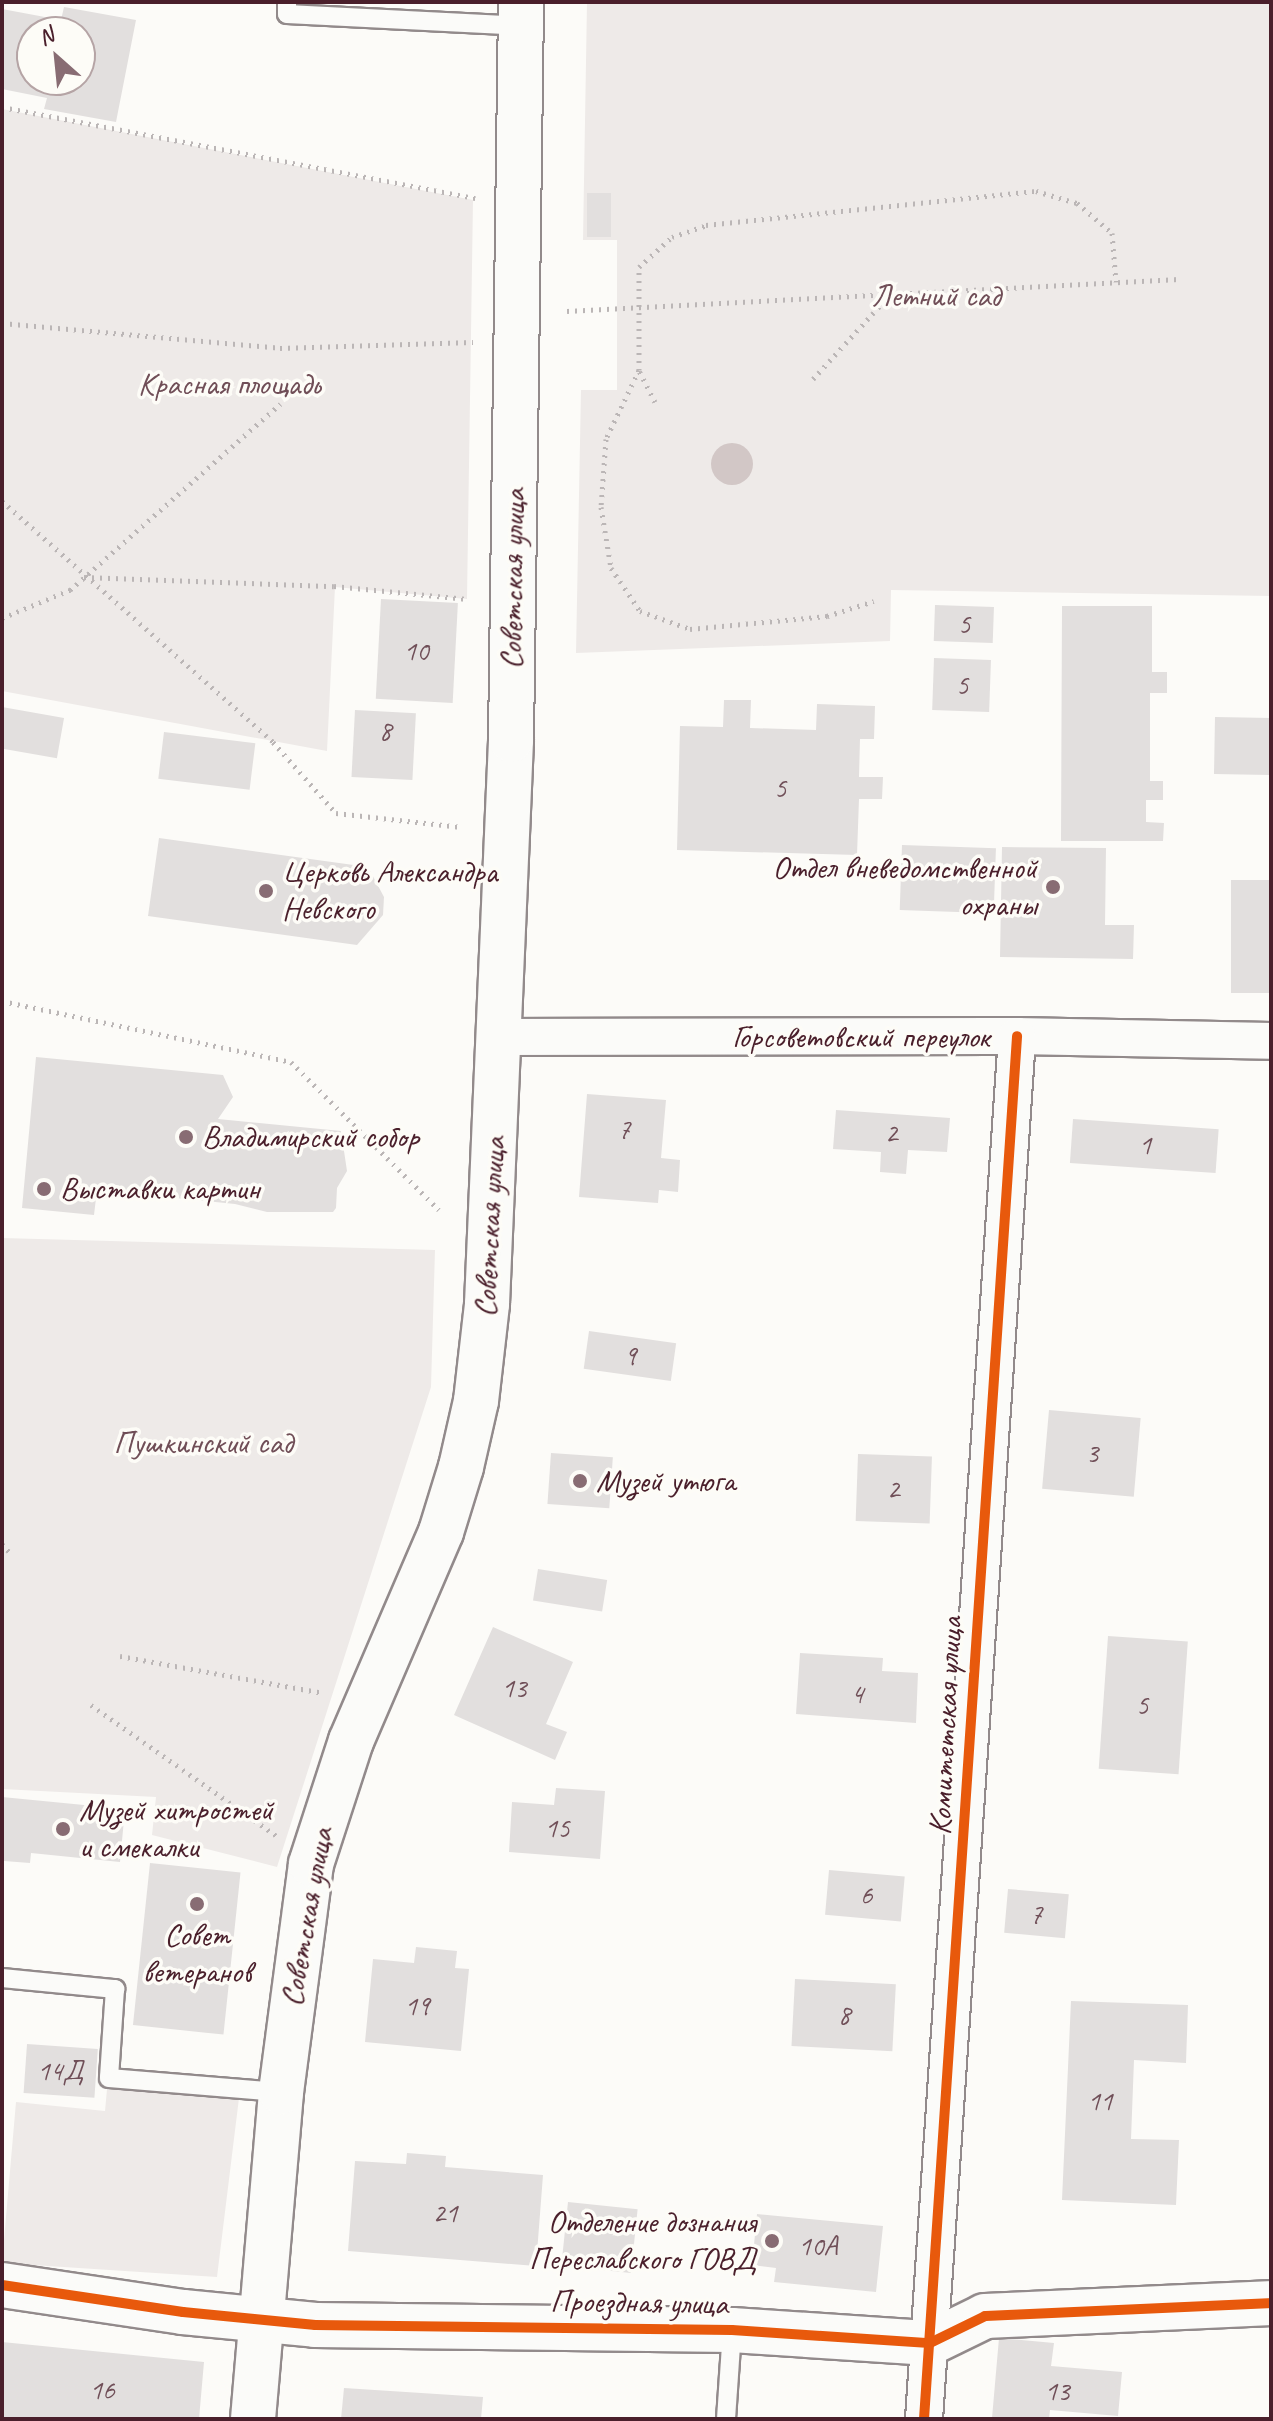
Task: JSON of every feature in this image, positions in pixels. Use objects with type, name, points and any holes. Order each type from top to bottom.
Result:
[{"type":"main road","name":"Советская улица","points":[[253,2419],[259,2318],[281,2092],[311,1864],[327,1807],[441,1532],[476,1401],[492,1237],[511,740],[520,14]]},
{"type":"main road","name":"Проездная улица","points":[[2,2285],[315,2325],[732,2330],[930,2343],[985,2316],[1271,2303]]},
{"type":"street","name":"Горсоветовский переулок","points":[[499,1037],[1017,1036],[1271,1041]]},
{"type":"street","name":"Комитетская улица","points":[[924,2419],[1017,1036]]},
{"type":"lane","points":[[287,2],[287,14],[520,14]]},
{"type":"lane","points":[[2,1978],[115,1989],[109,2078],[281,2092]]},
{"type":"lane","points":[[726,2419],[732,2330]]},
{"type":"path","points":[[2,107],[475,198]]},
{"type":"path","points":[[874,601],[827,616],[690,629],[640,611],[611,568],[601,507],[606,439],[639,370],[639,267],[672,237],[706,225],[1036,191],[1077,203],[1112,233],[1116,282]]},
{"type":"path","points":[[567,311],[1179,279]]},
{"type":"path","points":[[813,379],[889,296]]},
{"type":"path","points":[[2,323],[280,348],[474,342]]},
{"type":"path","points":[[639,370],[655,402]]},
{"type":"path","points":[[2,618],[70,590],[280,404]]},
{"type":"path","points":[[2,501],[83,577],[273,742],[336,813],[461,827]]},
{"type":"path","points":[[83,577],[334,586],[467,599]]},
{"type":"path","points":[[2,1001],[291,1062],[439,1210]]},
{"type":"path","points":[[2,1544],[12,1555]]},
{"type":"path","points":[[120,1656],[336,1695]]},
{"type":"path","points":[[91,1705],[287,1843]]},
{"type":"green space","name":"Летний сад","points":[[587,2],[1271,2],[1271,596],[891,590],[890,641],[576,653],[581,390],[617,390],[617,240],[583,240]]},
{"type":"green space","name":"Красная площадь","points":[[2,109],[473,200],[467,599],[335,587],[327,751],[2,691]]},
{"type":"green space","name":"Пушкинский сад","points":[[2,1238],[435,1250],[431,1387],[277,1867],[152,1835],[156,1797],[2,1789]]},
{"type":"green space","points":[[107,2089],[239,2098],[217,2277],[2,2263],[16,2102],[105,2111]]},
{"type":"shaded area","points":[[732,443],[747,449],[753,464],[747,479],[732,485],[717,479],[711,464],[717,449]]},
{"type":"building","points":[[64,7],[136,20],[116,122],[44,109],[47,98],[37,96],[96,96],[96,16],[62,16]]},
{"type":"building","points":[[2,9],[40,16],[16,16],[16,92],[2,89]]},
{"type":"building","points":[[587,193],[611,193],[611,237],[587,237]]},
{"type":"building","points":[[381,599],[458,603],[453,703],[376,699]]},
{"type":"building","points":[[935,605],[994,607],[993,643],[934,641]]},
{"type":"building","points":[[1062,606],[1152,606],[1152,672],[1167,672],[1167,693],[1150,693],[1150,781],[1163,781],[1163,800],[1146,800],[1146,822],[1164,823],[1163,841],[1061,841]]},
{"type":"building","points":[[934,658],[991,660],[989,712],[932,710]]},
{"type":"building","points":[[724,700],[751,700],[750,728],[816,730],[817,704],[875,706],[874,739],[860,739],[859,777],[883,777],[882,799],[859,799],[857,855],[677,850],[680,726],[723,727]]},
{"type":"building","points":[[2,707],[64,718],[57,758],[2,749]]},
{"type":"building","points":[[355,710],[416,713],[412,780],[351,777]]},
{"type":"building","points":[[1215,717],[1271,718],[1270,775],[1214,774]]},
{"type":"building","points":[[164,732],[255,743],[250,790],[158,779]]},
{"type":"building","name":"Церковь Александра Невского","points":[[159,838],[368,867],[384,897],[383,915],[357,945],[148,916]]},
{"type":"building","points":[[902,845],[996,848],[994,913],[900,910]]},
{"type":"building","name":"Отдел вневедомственной охраны","points":[[1002,847],[1106,848],[1105,925],[1134,925],[1133,959],[1000,957]]},
{"type":"building","points":[[1231,880],[1271,880],[1271,993],[1231,993]]},
{"type":"building","name":"Владимирский собор","points":[[36,1057],[223,1075],[233,1097],[218,1119],[341,1131],[347,1171],[337,1188],[336,1208],[333,1212],[267,1212],[235,1204],[97,1190],[94,1215],[22,1208]]},
{"type":"building","points":[[587,1094],[666,1100],[661,1158],[680,1160],[678,1192],[659,1190],[658,1203],[579,1197]]},
{"type":"building","points":[[836,1110],[950,1118],[947,1152],[908,1150],[906,1174],[880,1172],[881,1152],[833,1149]]},
{"type":"building","points":[[1073,1119],[1219,1129],[1216,1173],[1070,1163]]},
{"type":"building","points":[[589,1331],[676,1343],[671,1381],[584,1369]]},
{"type":"building","points":[[1049,1410],[1141,1418],[1134,1497],[1042,1489]]},
{"type":"building","name":"Музей утюга","points":[[551,1453],[613,1457],[609,1508],[547,1504]]},
{"type":"building","points":[[858,1454],[932,1457],[930,1524],[856,1521]]},
{"type":"building","points":[[538,1569],[607,1580],[602,1612],[533,1601]]},
{"type":"building","points":[[493,1627],[573,1662],[546,1724],[567,1732],[555,1760],[454,1715]]},
{"type":"building","points":[[1108,1636],[1188,1642],[1179,1774],[1099,1769]]},
{"type":"building","points":[[800,1653],[883,1658],[882,1671],[918,1673],[916,1723],[796,1714]]},
{"type":"building","points":[[556,1788],[605,1791],[600,1859],[509,1852],[512,1802],[554,1805]]},
{"type":"building","name":"Музей хитростей и смекалки","points":[[2,1797],[125,1809],[120,1862],[31,1853],[30,1863],[4,1861]]},
{"type":"building","points":[[150,1863],[241,1873],[223,2035],[133,2025]]},
{"type":"building","points":[[829,1870],[905,1877],[901,1921],[825,1915]]},
{"type":"building","points":[[1008,1889],[1069,1894],[1065,1938],[1004,1933]]},
{"type":"building","points":[[416,1947],[457,1951],[455,1968],[469,1969],[461,2051],[365,2042],[373,1959],[414,1963]]},
{"type":"building","points":[[795,1979],[896,1984],[892,2051],[791,2046]]},
{"type":"building","points":[[1071,2001],[1188,2005],[1186,2063],[1134,2060],[1131,2139],[1179,2140],[1176,2205],[1062,2200]]},
{"type":"building","points":[[27,2044],[98,2049],[94,2098],[24,2093]]},
{"type":"building","points":[[407,2153],[446,2156],[445,2167],[543,2175],[536,2266],[348,2251],[355,2161],[406,2164]]},
{"type":"building","points":[[568,2202],[638,2209],[631,2273],[561,2266]]},
{"type":"building","points":[[757,2214],[883,2226],[876,2292],[774,2282],[776,2268],[752,2265]]},
{"type":"building","points":[[999,2338],[1054,2343],[1051,2366],[1122,2372],[1118,2416],[1050,2410],[1049,2419],[992,2418]]},
{"type":"building","points":[[2,2342],[204,2362],[199,2419],[2,2419]]},
{"type":"building","points":[[344,2388],[483,2397],[481,2419],[341,2419]]},
{"type":"cycle path","points":[[924,2419],[1017,1036]]},
{"type":"cycle path","points":[[2,2285],[183,2312],[315,2325],[732,2330],[930,2343],[985,2316],[1271,2303]]},
{"type":"place","name":"Отдел вневедомственной охраны","points":[[1053,887]]},
{"type":"place","name":"Церковь Александра Невского","points":[[266,891]]},
{"type":"place","name":"Владимирский собор","points":[[186,1137]]},
{"type":"place","name":"Выставки картин","points":[[44,1189]]},
{"type":"place","name":"Музей утюга","points":[[580,1481]]},
{"type":"place","name":"Музей хитростей и смекалки","points":[[63,1829]]},
{"type":"place","name":"Совет ветеранов","points":[[197,1904]]},
{"type":"place","name":"Отделение дознания Переславского ГОВД","points":[[772,2241]]}]
